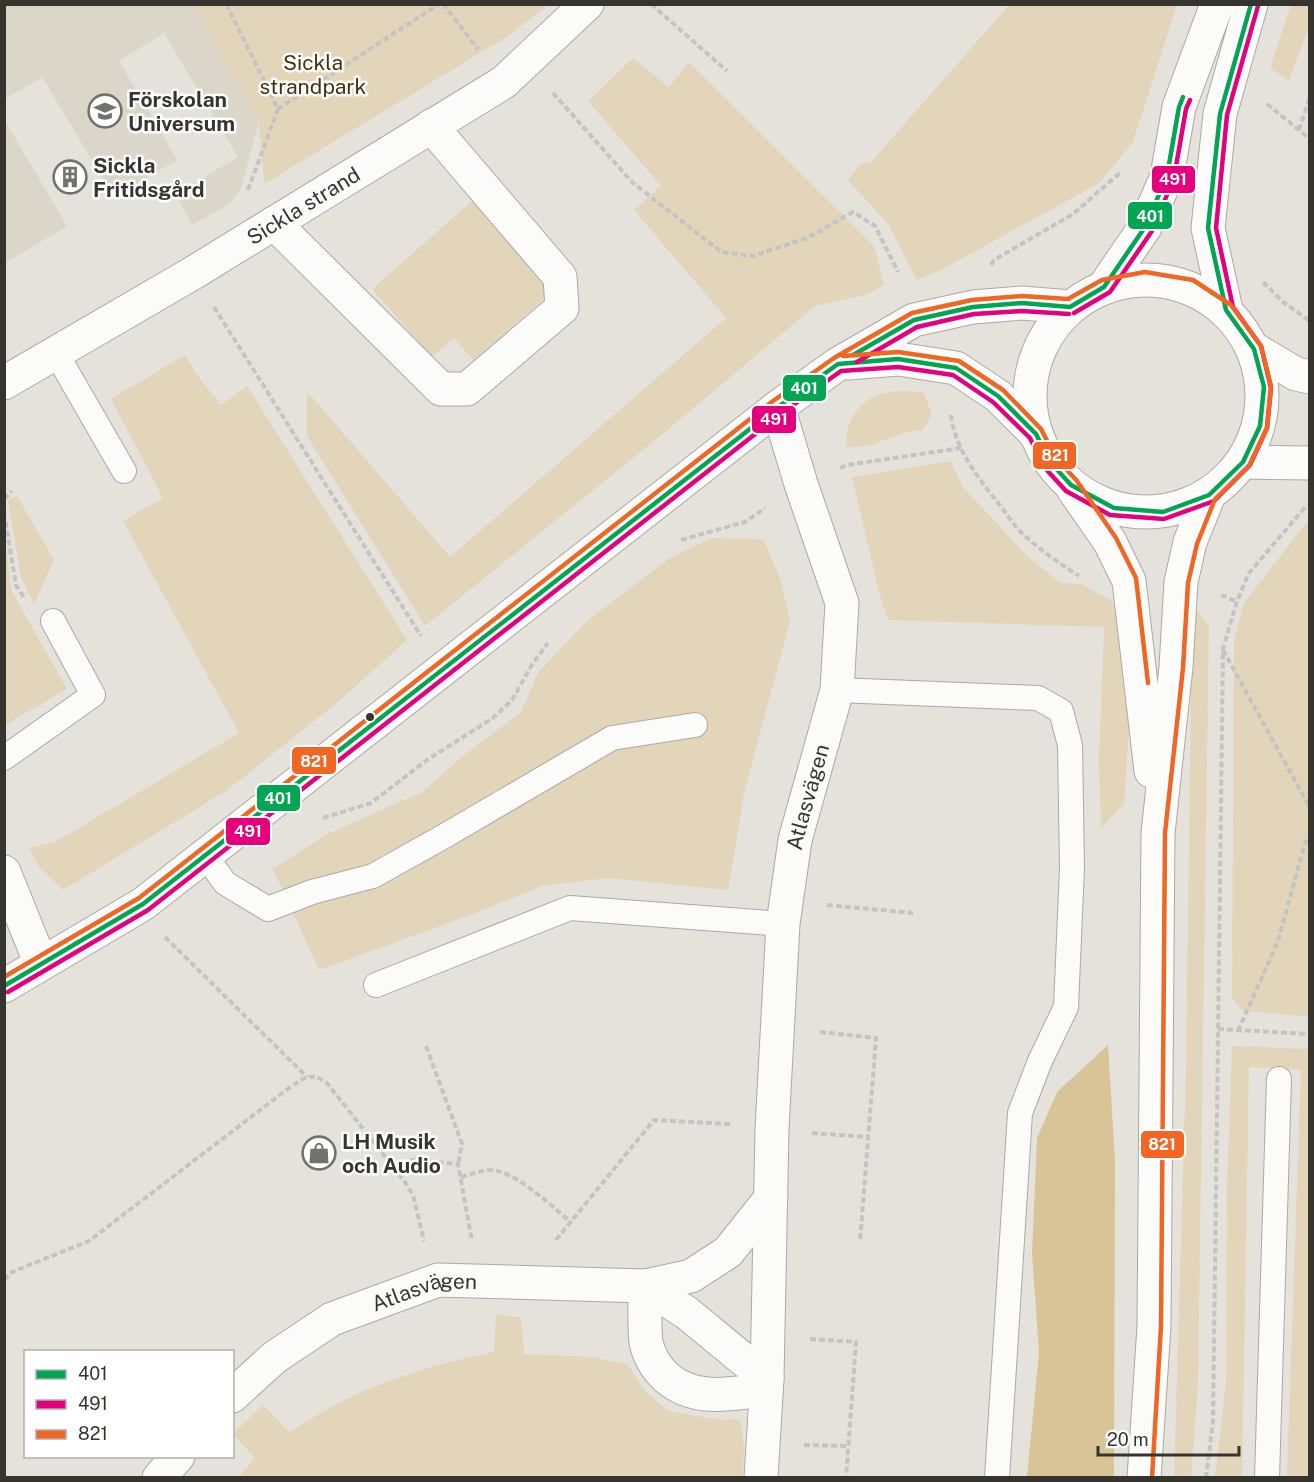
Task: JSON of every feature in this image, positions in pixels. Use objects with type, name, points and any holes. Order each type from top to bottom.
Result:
[{"type":"street","name":"Sickla strand","points":[[4,383],[193,273],[504,82],[586,4]]},
{"type":"street","points":[[1104,287],[1145,227],[1167,176],[1179,107],[1217,4]]},
{"type":"street","points":[[1226,310],[1208,228],[1220,114],[1251,4]]},
{"type":"street","points":[[274,223],[441,389],[467,389],[562,308],[560,277],[431,126]]},
{"type":"street","points":[[1144,1478],[1154,1326],[1158,833],[1176,668],[1181,582],[1190,542],[1209,495],[1243,462],[1260,426],[1264,387],[1254,349],[1226,310],[1189,286],[1146,279],[1104,287],[1070,307],[1047,334],[1033,366],[1029,400],[1036,434],[1050,462],[1071,485],[1110,542],[1129,581],[1158,833]]},
{"type":"street","points":[[4,986],[143,904],[778,407],[838,364],[914,320],[973,307],[1022,303],[1070,307]]},
{"type":"street","points":[[1254,349],[1296,374],[1310,377]]},
{"type":"street","points":[[838,364],[898,358],[956,368],[998,396],[1036,434]]},
{"type":"street","name":"Atlasvägen","points":[[760,1478],[766,1384],[772,1129],[783,924],[795,840],[837,690],[842,603],[801,484],[778,407]]},
{"type":"street","points":[[1243,462],[1310,463]]},
{"type":"street","points":[[1071,485],[1114,508],[1163,512],[1209,495]]},
{"type":"street","points":[[4,872],[41,964]]},
{"type":"street","name":"Atlasvägen","points":[[234,1394],[275,1357],[332,1319],[438,1280],[645,1286],[691,1276],[728,1252],[771,1198]]},
{"type":"street","points":[[645,1286],[687,1313],[766,1384]]},
{"type":"street","points":[[645,1286],[646,1343],[661,1373],[688,1392],[703,1395],[766,1384]]},
{"type":"street","points":[[159,1478],[176,1458]]},
{"type":"lane","points":[[56,353],[124,471]]},
{"type":"lane","points":[[4,758],[93,695],[53,621]]},
{"type":"lane","points":[[837,690],[1038,698],[1061,711],[1070,745],[1072,867],[1066,1006],[1040,1061],[1020,1113],[997,1478]]},
{"type":"lane","points":[[205,855],[225,883],[268,909],[312,892],[373,876],[612,738],[695,725]]},
{"type":"lane","points":[[376,985],[570,908],[783,924]]},
{"type":"lane","points":[[1267,1478],[1279,1079]]},
{"type":"path","points":[[226,4],[278,109]]},
{"type":"path","points":[[248,191],[278,109],[441,4],[479,50]]},
{"type":"path","points":[[651,4],[727,70]]},
{"type":"path","points":[[525,62],[632,182],[721,252],[753,256],[809,237],[853,212],[875,226],[898,272]]},
{"type":"path","points":[[1299,130],[1310,97]]},
{"type":"path","points":[[1265,103],[1310,139]]},
{"type":"path","points":[[973,307],[982,281],[994,260],[1073,214],[1126,168]]},
{"type":"path","points":[[193,273],[423,639]]},
{"type":"path","points":[[1261,280],[1283,302],[1310,321]]},
{"type":"path","points":[[675,544],[684,537],[745,522],[801,484],[848,465],[961,448],[952,428],[950,406],[956,368]]},
{"type":"path","points":[[4,499],[12,491]]},
{"type":"path","points":[[1206,1478],[1213,1421],[1223,649],[1237,601],[1249,573],[1310,502]]},
{"type":"path","points":[[4,513],[16,585],[32,609],[53,621]]},
{"type":"path","points":[[320,819],[371,803],[427,760],[493,718],[512,700],[533,663],[553,635]]},
{"type":"path","points":[[1223,649],[1310,808]]},
{"type":"path","points":[[1238,1031],[1278,941],[1305,843],[1310,835]]},
{"type":"path","points":[[826,905],[913,913]]},
{"type":"path","points":[[160,932],[307,1077]]},
{"type":"path","points":[[1218,1029],[1310,1034]]},
{"type":"path","points":[[816,1032],[876,1038],[860,1242]]},
{"type":"path","points":[[426,1046],[462,1144],[458,1164],[472,1242]]},
{"type":"path","points":[[4,1280],[12,1272],[89,1241],[289,1088],[307,1077],[318,1077],[327,1083],[413,1194],[425,1249]]},
{"type":"path","points":[[556,1240],[654,1120],[729,1124]]},
{"type":"path","points":[[808,1133],[868,1137]]},
{"type":"path","points":[[395,1169],[411,1160],[458,1164]]},
{"type":"path","points":[[461,1177],[490,1170],[504,1173],[519,1181],[571,1222]]},
{"type":"path","points":[[809,1339],[856,1342],[846,1478]]},
{"type":"path","points":[[803,1445],[849,1446]]},
{"type":"shaded area","name":"Förskolan Universum","points":[[5,5],[193,5],[259,122],[241,188],[230,203],[192,225],[176,194],[238,157],[164,33],[119,61],[177,160],[114,197],[42,77],[5,99]]},
{"type":"shaded area","points":[[5,121],[67,226],[4,263]]},
{"type":"shaded area","points":[[1108,1045],[1115,1161],[1114,1477],[1027,1477],[1039,1352],[1032,1253],[1037,1138],[1057,1092]]},
{"type":"green space","points":[[1010,4],[1177,5],[1133,142],[1099,183],[945,268],[917,280],[888,224],[848,180],[860,164],[871,162]]},
{"type":"green space","name":"Sickla strandpark","points":[[193,5],[548,5],[508,36],[264,184],[259,122]]},
{"type":"green space","points":[[1291,5],[1309,5],[1309,27],[1289,81],[1270,68]]},
{"type":"green space","points":[[633,58],[669,87],[689,62],[874,246],[884,285],[866,295],[815,306],[659,437],[425,626],[307,436],[307,391],[450,557],[726,318],[634,210],[661,186],[588,101]]},
{"type":"green space","points":[[472,201],[552,292],[473,360],[454,338],[432,357],[372,289]]},
{"type":"green space","points":[[185,355],[196,374],[221,405],[247,386],[407,640],[338,702],[226,791],[63,890],[39,867],[29,848],[57,841],[239,733],[123,521],[163,498],[111,399]]},
{"type":"green space","points":[[895,391],[923,392],[932,414],[923,430],[903,433],[869,446],[846,447],[849,426],[860,407],[874,397]]},
{"type":"green space","points":[[950,461],[964,488],[1027,556],[1061,583],[1082,584],[1113,602],[1127,634],[1131,699],[1124,804],[1101,828],[1099,758],[1104,627],[888,620],[879,592],[852,477]]},
{"type":"green space","points":[[17,496],[54,560],[34,604],[21,577],[8,500]]},
{"type":"green space","points":[[1309,519],[1309,1017],[1242,1010],[1232,998],[1234,641],[1244,603]]},
{"type":"green space","points":[[5,533],[11,590],[67,689],[5,725]]},
{"type":"green space","points":[[712,538],[763,539],[780,578],[790,621],[744,793],[728,890],[608,878],[542,886],[468,916],[319,970],[273,869],[325,835],[422,792],[464,755],[521,712],[539,671],[588,620],[670,558]]},
{"type":"green space","points":[[1195,608],[1209,626],[1198,1384],[1191,1477],[1174,1478],[1186,1070],[1191,689]]},
{"type":"green space","points":[[1232,1046],[1309,1049],[1309,1477],[1287,1477],[1301,1070],[1249,1067],[1242,1477],[1215,1478],[1226,1382],[1227,1189]]},
{"type":"green space","points":[[496,1315],[521,1317],[524,1354],[593,1357],[628,1365],[644,1390],[668,1411],[720,1420],[740,1419],[744,1444],[743,1477],[239,1477],[255,1458],[234,1433],[263,1405],[289,1432],[334,1405],[377,1385],[435,1366],[494,1352]]},
{"type":"transit line","name":"401","points":[[4,986],[143,904],[778,407],[838,364],[898,359],[956,368],[998,396],[1036,434],[1050,462],[1071,485],[1114,508],[1163,512],[1209,495],[1243,462],[1260,426],[1264,387],[1254,349],[1226,310],[1208,228],[1220,114],[1251,4]]},
{"type":"transit line","name":"491","points":[[8,992],[148,910],[782,413],[841,371],[898,367],[953,375],[993,402],[1030,438],[1044,467],[1066,491],[1110,515],[1164,519],[1214,501],[1250,465],[1267,428],[1271,388],[1261,346],[1233,307],[1216,228],[1227,115],[1258,6]]},
{"type":"transit line","name":"401","points":[[1070,307],[1104,287],[1145,227],[1167,176],[1179,107],[1183,97]]},
{"type":"transit line","name":"491","points":[[1074,313],[1110,292],[1152,231],[1174,178],[1186,109],[1190,100]]},
{"type":"transit line","name":"821","points":[[4,977],[139,898],[773,401],[834,358],[912,313],[972,300],[1022,296],[1068,299],[1102,280],[1145,272],[1193,280],[1231,305],[1261,346],[1271,386],[1267,428],[1249,466],[1215,499],[1197,544],[1188,583],[1183,668],[1165,833],[1161,1326],[1152,1478]]},
{"type":"transit line","name":"401","points":[[853,355],[914,320],[973,307],[1022,303],[1070,307]]},
{"type":"transit line","name":"491","points":[[857,362],[917,327],[974,314],[1022,311],[1069,314]]},
{"type":"transit line","name":"821","points":[[843,356],[898,352],[959,361],[1003,390],[1041,429],[1056,458],[1077,481],[1116,538],[1136,578],[1148,683]]},
{"type":"place","name":"Förskolan Universum","points":[[105,111]]},
{"type":"place","name":"Sickla Fritidsgård","points":[[70,177]]},
{"type":"place","name":"LH Musik och Audio","points":[[319,1153]]}]
